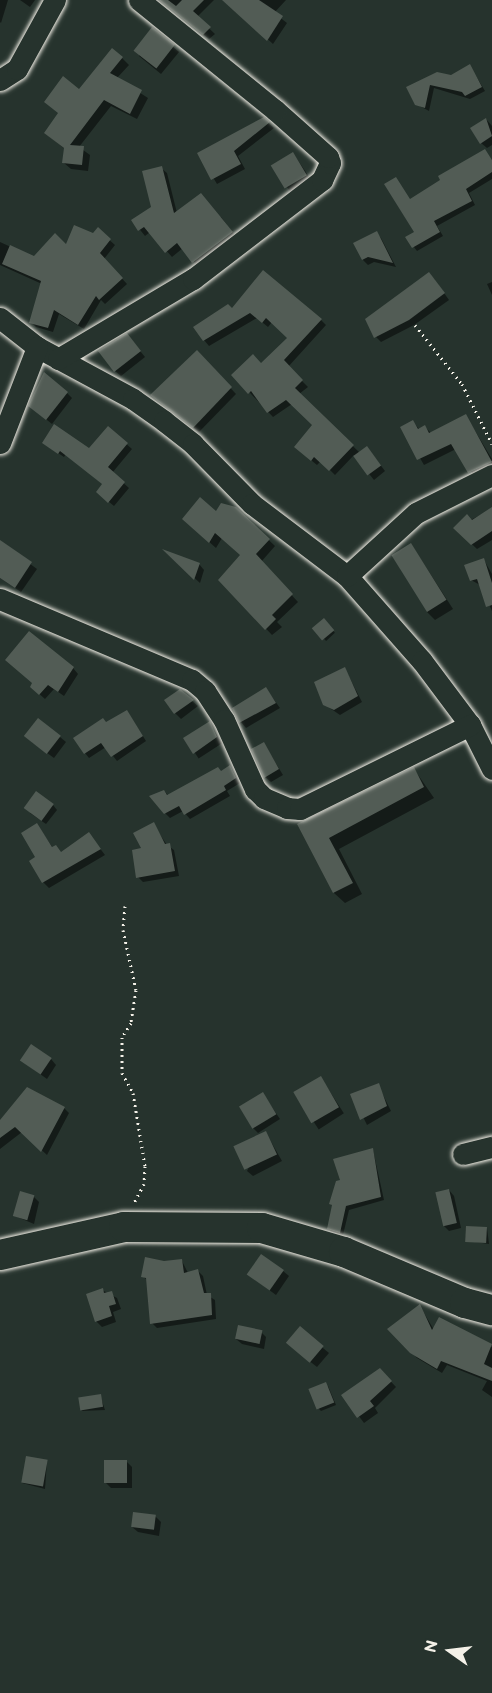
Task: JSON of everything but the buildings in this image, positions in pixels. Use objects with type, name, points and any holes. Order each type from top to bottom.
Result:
[{"type":"street","points":[[0,80],[17,69],[55,0]]},
{"type":"street","points":[[58,359],[193,279],[322,180],[330,163],[328,157],[275,110],[140,0]]},
{"type":"street","points":[[0,318],[37,346],[132,399],[164,421],[193,444],[252,504],[347,576],[416,653],[470,725],[492,769]]},
{"type":"street","points":[[0,443],[37,346]]},
{"type":"street","points":[[347,576],[416,513],[492,475]]},
{"type":"street","points":[[0,599],[192,680],[205,691],[224,720],[255,789],[264,798],[287,808],[300,809],[470,725]]},
{"type":"street","points":[[463,1154],[492,1147]]},
{"type":"street","points":[[0,1255],[124,1227],[262,1228],[344,1252],[465,1303],[492,1311]]},
{"type":"path","points":[[416,326],[462,384],[492,444]]},
{"type":"path","points":[[124,1227],[144,1184],[145,1166],[133,1093],[122,1073],[122,1037],[131,1023],[136,990],[123,930],[125,906]]}]
